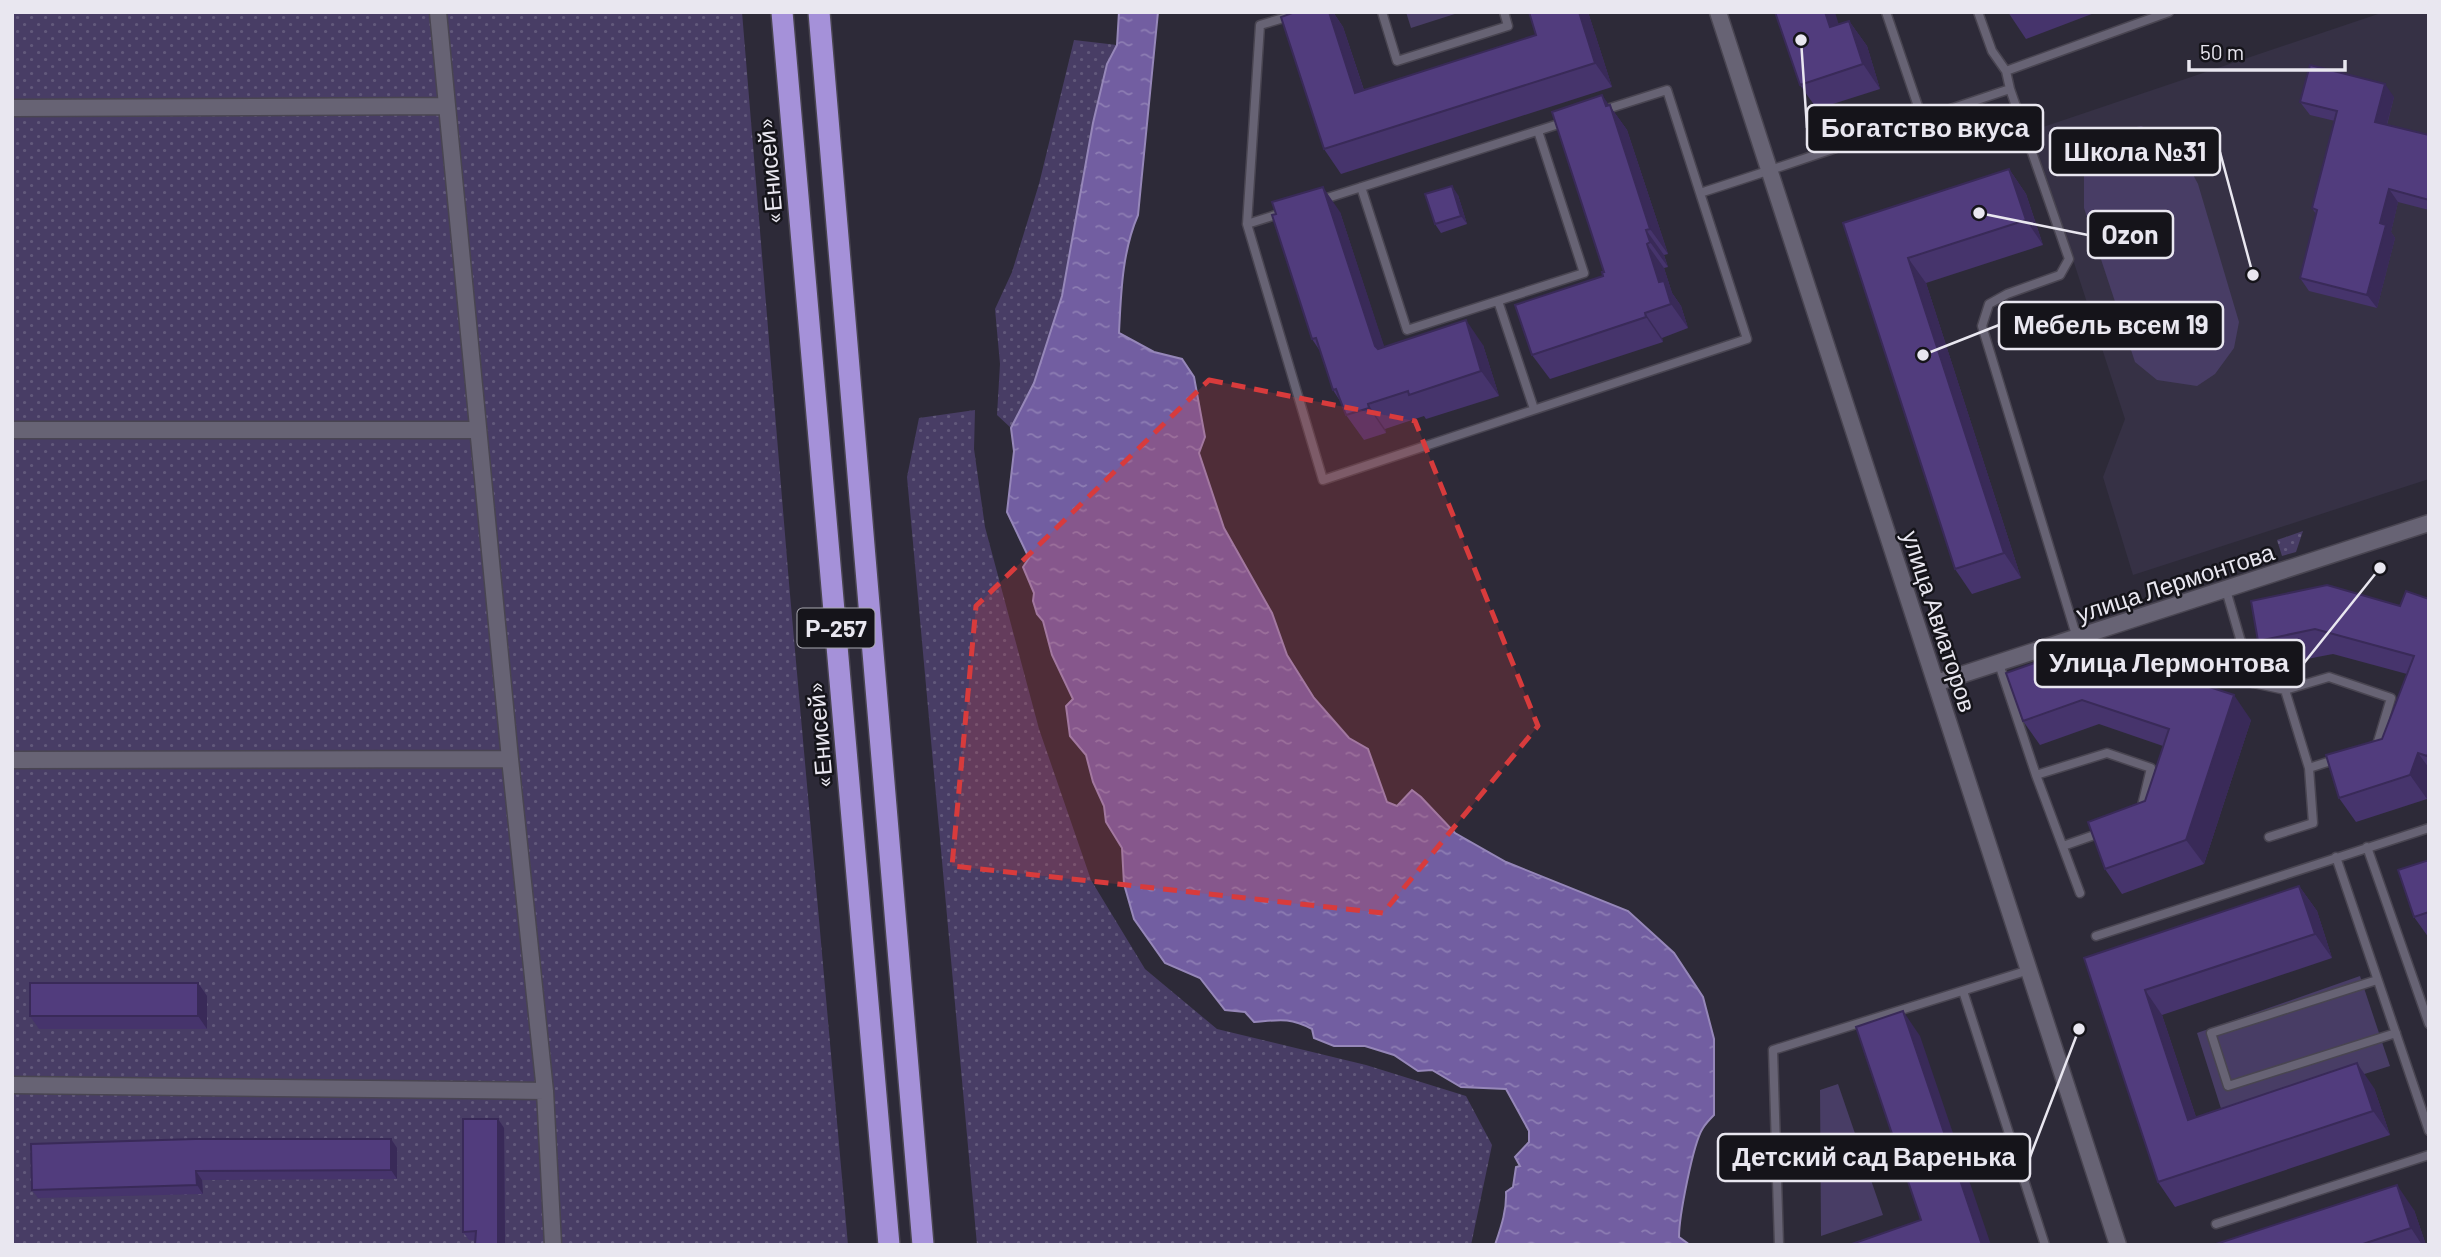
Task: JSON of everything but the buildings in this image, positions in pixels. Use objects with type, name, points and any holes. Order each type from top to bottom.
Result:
[{"type":"highway","name":"«Енисей»","points":[[782,12],[889,1245]]},
{"type":"highway","name":"Р-257","points":[[819,12],[923,1245]]},
{"type":"street","points":[[438,12],[545,1091],[553,1245]]},
{"type":"street","name":"улица Авиаторов","points":[[1718,12],[2118,1245]]},
{"type":"street","points":[[12,108],[446,106]]},
{"type":"street","points":[[12,430],[478,430]]},
{"type":"street","name":"улица Лермонтова","points":[[1936,683],[2429,523]]},
{"type":"street","points":[[12,760],[510,759]]},
{"type":"street","points":[[12,1085],[545,1091]]},
{"type":"lane","points":[[1304,12],[1260,25],[1247,224],[1323,480],[1747,338],[1667,90],[1590,114]]},
{"type":"lane","points":[[1382,12],[1397,61],[1508,26],[1504,12]]},
{"type":"lane","points":[[1886,12],[1923,118]]},
{"type":"lane","points":[[1978,12],[1993,51],[2006,71],[2069,258],[2060,275],[2007,294],[1989,304],[1982,326],[2077,638]]},
{"type":"lane","points":[[2006,71],[2169,12]]},
{"type":"lane","points":[[1700,193],[2010,89]]},
{"type":"lane","points":[[1310,204],[1577,118]]},
{"type":"lane","points":[[1361,187],[1406,330],[1498,301],[1584,273],[1538,131]]},
{"type":"lane","points":[[1247,224],[1297,208]]},
{"type":"lane","points":[[1498,301],[1534,410]]},
{"type":"lane","points":[[2226,590],[2253,683]]},
{"type":"lane","points":[[2186,662],[2253,683],[2286,690],[2329,677],[2391,698],[2377,745],[2366,748]]},
{"type":"lane","points":[[1999,664],[2036,775],[2080,892]]},
{"type":"lane","points":[[2269,837],[2313,823],[2309,768],[2286,690]]},
{"type":"lane","points":[[2036,775],[2107,753],[2151,768],[2139,820]]},
{"type":"lane","points":[[2309,768],[2343,756]]},
{"type":"lane","points":[[2096,936],[2429,828]]},
{"type":"lane","points":[[2063,846],[2113,829]]},
{"type":"lane","points":[[2367,847],[2429,1024]]},
{"type":"lane","points":[[2336,857],[2429,1131]]},
{"type":"lane","points":[[1779,1245],[1773,1050],[2029,970]]},
{"type":"lane","points":[[2378,980],[2211,1033],[2228,1086],[2396,1033]]},
{"type":"lane","points":[[1963,991],[2045,1245]]},
{"type":"lane","points":[[2216,1224],[2429,1155]]},
{"type":"highlighted area","points":[[1209,380],[1415,421],[1538,726],[1383,913],[952,866],[976,606]]},
{"type":"shaded area","points":[[12,12],[742,12],[848,1245],[12,1245]]},
{"type":"shaded area","points":[[1406,12],[1461,12],[1411,28]]},
{"type":"shaded area","points":[[2384,12],[2429,12],[2429,479],[2133,575],[2103,477],[2125,419],[2031,131]]},
{"type":"shaded area","points":[[1074,40],[1117,45],[1107,64],[1093,123],[1062,296],[1034,383],[1011,428],[997,415],[1000,364],[995,309],[1012,272],[1039,184]]},
{"type":"shaded area","points":[[2141,126],[2168,137],[2181,152],[2198,184],[2239,322],[2234,348],[2215,374],[2197,386],[2157,380],[2135,362],[2084,208],[2084,169],[2092,146],[2114,132]]},
{"type":"shaded area","points":[[975,410],[974,449],[985,527],[1039,729],[1091,880],[1145,969],[1217,1029],[1366,1065],[1466,1096],[1492,1145],[1471,1245],[977,1245],[907,477],[919,418]]},
{"type":"shaded area","points":[[2303,531],[2296,552],[2282,556],[2277,540]]},
{"type":"shaded area","points":[[2360,976],[2390,1066],[2224,1118],[2197,1033]]},
{"type":"shaded area","points":[[1838,1084],[1883,1215],[1821,1236],[1820,1090]]},
{"type":"water","points":[[1119,12],[1158,12],[1138,215],[1125,258],[1119,333],[1154,352],[1182,359],[1194,377],[1205,437],[1199,453],[1224,528],[1272,613],[1287,655],[1314,698],[1349,738],[1368,749],[1387,802],[1397,806],[1412,790],[1455,833],[1506,862],[1628,911],[1674,953],[1703,997],[1714,1039],[1714,1115],[1699,1136],[1684,1198],[1679,1237],[1690,1245],[1495,1245],[1505,1212],[1506,1192],[1513,1187],[1516,1167],[1520,1166],[1515,1157],[1529,1142],[1529,1131],[1506,1089],[1461,1087],[1432,1070],[1418,1071],[1394,1055],[1365,1046],[1334,1046],[1314,1038],[1312,1029],[1297,1023],[1284,1020],[1254,1022],[1245,1012],[1225,1010],[1200,978],[1165,963],[1134,919],[1124,884],[1122,848],[1106,822],[1104,806],[1093,782],[1086,755],[1070,736],[1066,706],[1073,699],[1052,655],[1043,621],[1037,614],[1033,601],[1034,593],[1023,567],[1029,558],[1007,512],[1014,451],[1011,428],[1034,383],[1062,296],[1093,123],[1107,64],[1117,45]]},
{"type":"place","name":"Богатство вкуса","points":[[1801,40]]},
{"type":"place","name":"Ozon","points":[[1979,213]]},
{"type":"place","name":"Школа №31","points":[[2253,275]]},
{"type":"place","name":"Мебель всем 19","points":[[1923,355]]},
{"type":"place","name":"Улица Лермонтова","points":[[2380,568]]},
{"type":"place","name":"Детский сад Варенька","points":[[2079,1029]]}]
